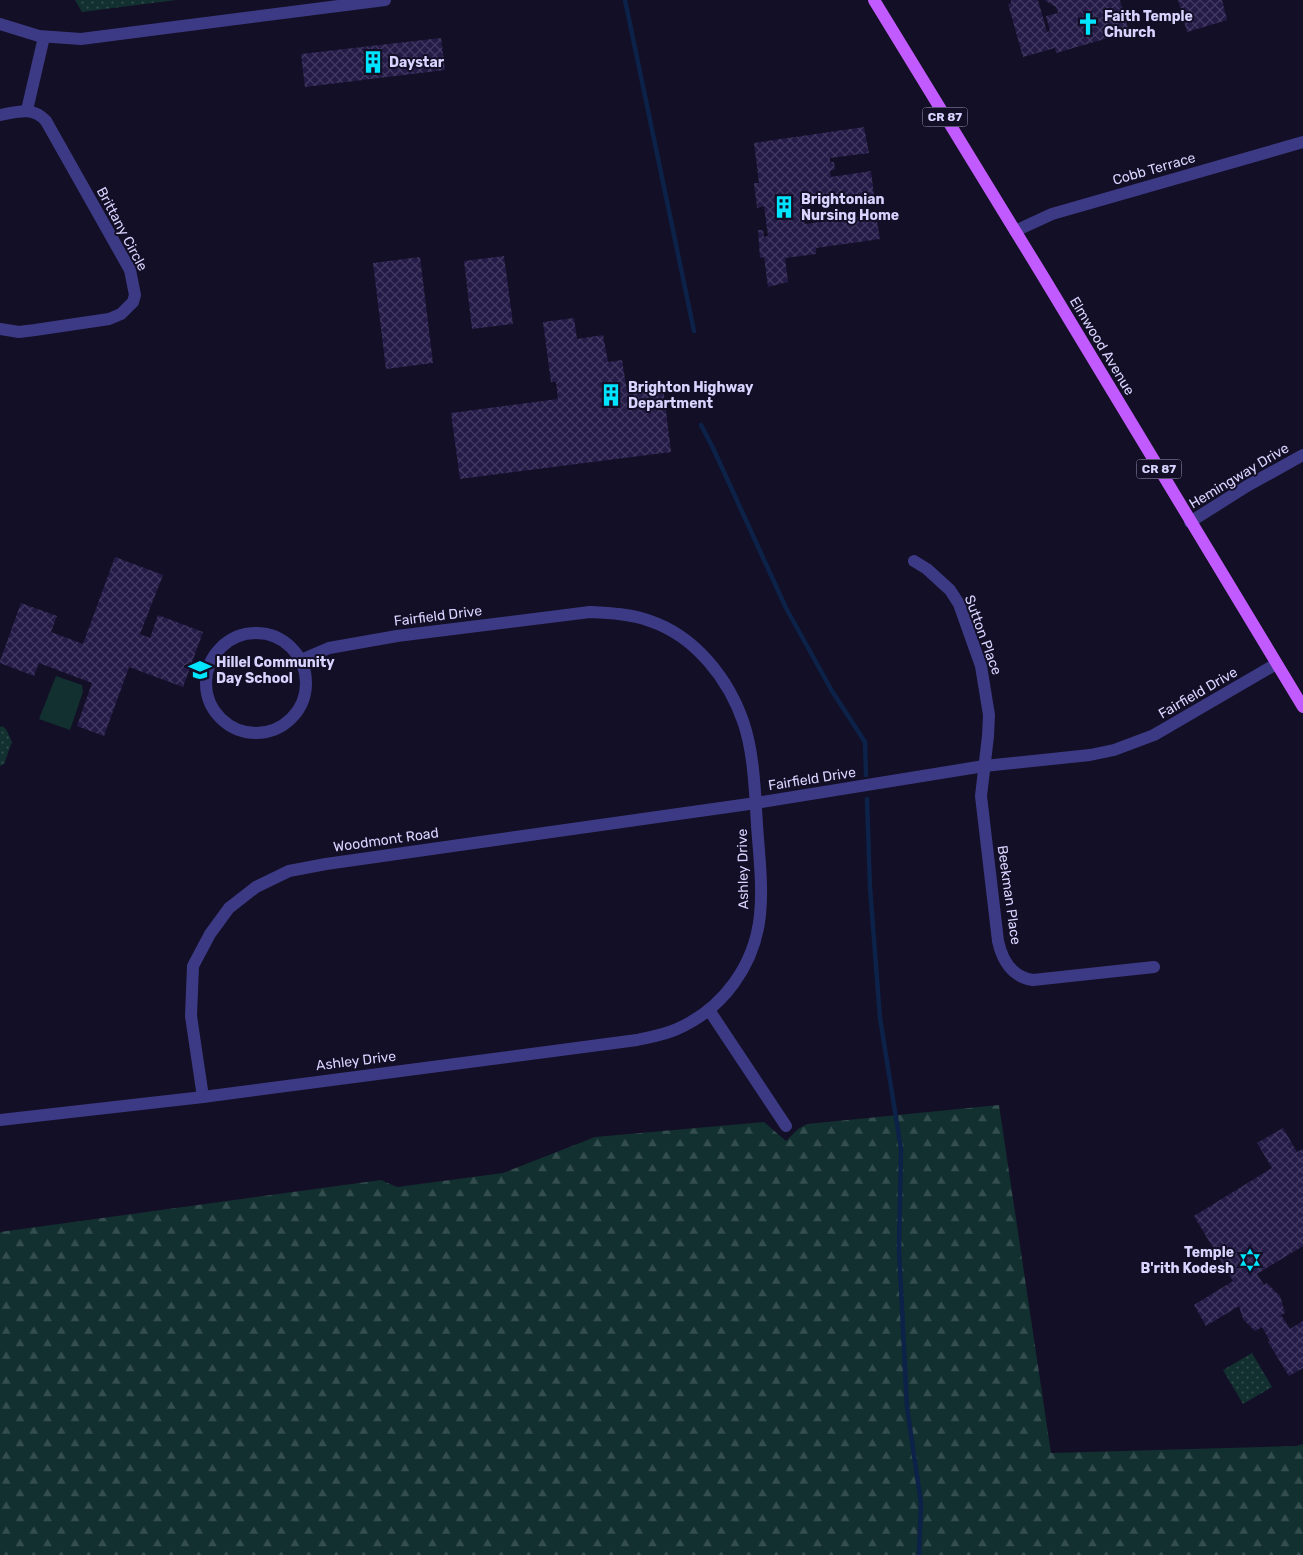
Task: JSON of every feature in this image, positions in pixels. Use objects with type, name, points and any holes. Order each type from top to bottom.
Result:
[{"type":"main road","name":"Elmwood Avenue","points":[[874,0],[1303,707]]},
{"type":"street","points":[[0,24],[44,37],[72,39],[101,37],[385,0]]},
{"type":"street","points":[[0,115],[27,110],[44,37]]},
{"type":"street","name":"Brittany Circle","points":[[0,329],[13,332],[35,330],[109,319],[128,309],[135,295],[130,270],[50,128],[41,116],[27,110]]},
{"type":"street","name":"Cobb Terrace","points":[[1015,231],[1052,214],[1303,142]]},
{"type":"street","name":"Hemingway Drive","points":[[1190,522],[1247,486],[1303,455]]},
{"type":"street","name":"Sutton Place","points":[[914,561],[927,569],[950,590],[959,604],[982,666],[989,714],[984,766]]},
{"type":"street","name":"Fairfield Drive","points":[[301,660],[328,648],[397,636],[590,612],[624,615],[651,621],[684,639],[702,654],[728,688],[744,725],[749,747],[756,802],[984,766],[1090,755],[1133,744],[1154,736],[1276,664]]},
{"type":"street","points":[[262,632],[278,637],[292,647],[301,660],[306,675],[306,690],[302,704],[293,717],[281,726],[267,732],[252,733],[238,729],[225,722],[214,711],[208,697],[206,681],[209,664],[217,650],[230,639],[246,633],[262,632]]},
{"type":"street","name":"Beekman Place","points":[[984,766],[981,796],[998,941],[1006,964],[1020,976],[1033,980],[1154,967]]},
{"type":"street","name":"Ashley Drive","points":[[0,1120],[203,1097],[637,1040],[676,1030],[709,1010],[732,987],[750,955],[756,938],[761,898],[756,802]]},
{"type":"street","name":"Woodmont Road","points":[[203,1097],[191,1016],[193,966],[210,934],[229,908],[256,887],[289,871],[326,864],[756,802]]},
{"type":"street","points":[[709,1010],[786,1126]]},
{"type":"green space","points":[[75,0],[176,0],[82,12]]},
{"type":"green space","points":[[56,676],[82,685],[83,692],[70,730],[39,719]]},
{"type":"green space","points":[[2,726],[6,729],[12,742],[4,764],[0,766],[0,727]]},
{"type":"green space","points":[[999,1105],[1051,1453],[1296,1446],[1303,1444],[1303,1555],[0,1555],[0,1232],[381,1180],[397,1187],[503,1173],[595,1137],[764,1122],[786,1141],[798,1129],[807,1124]]},
{"type":"green space","points":[[1252,1353],[1272,1387],[1243,1404],[1223,1370]]},
{"type":"building","name":"Faith Temple Church","points":[[1011,0],[1038,0],[1047,32],[1050,31],[1046,16],[1058,13],[1056,7],[1044,0],[1120,0],[1129,32],[1056,53],[1055,48],[1023,57],[1008,4],[1011,3]]},
{"type":"building","points":[[1178,0],[1222,0],[1227,20],[1187,32]]},
{"type":"building","name":"Daystar","points":[[441,38],[445,70],[305,87],[301,54]]},
{"type":"building","name":"Brightonian Nursing Home","points":[[864,127],[869,153],[830,158],[830,162],[834,162],[835,169],[830,171],[831,177],[871,171],[874,196],[803,205],[803,209],[808,209],[808,219],[804,221],[805,224],[876,215],[880,239],[816,248],[816,254],[785,258],[788,282],[768,287],[764,257],[760,258],[758,230],[763,230],[764,237],[768,236],[764,206],[757,208],[754,183],[759,183],[754,143]]},
{"type":"building","points":[[504,256],[513,324],[472,329],[464,261]]},
{"type":"building","points":[[420,257],[433,363],[386,369],[373,263]]},
{"type":"building","name":"Brighton Highway Department","points":[[574,318],[577,339],[603,335],[608,362],[622,360],[627,391],[663,387],[671,452],[460,479],[451,413],[558,399],[556,382],[551,382],[543,322]]},
{"type":"building","points":[[115,557],[163,575],[140,634],[150,638],[158,615],[203,632],[183,687],[129,667],[104,736],[77,726],[92,683],[39,663],[34,676],[0,663],[0,661],[21,603],[57,616],[51,632],[83,644]]},
{"type":"building","name":"Temple B'rith Kodesh","points":[[1283,1128],[1297,1152],[1303,1149],[1303,1246],[1257,1274],[1264,1285],[1267,1283],[1280,1296],[1285,1313],[1281,1315],[1290,1329],[1303,1321],[1303,1368],[1289,1376],[1268,1342],[1270,1341],[1262,1327],[1255,1331],[1243,1319],[1239,1306],[1206,1326],[1194,1305],[1233,1281],[1194,1216],[1272,1168],[1257,1143]]},
{"type":"waterway","points":[[625,0],[694,331]]},
{"type":"waterway","points":[[701,425],[786,608],[832,691],[865,742],[866,775]]},
{"type":"waterway","points":[[867,799],[870,887],[880,1018],[901,1149],[899,1249],[907,1407],[921,1503],[919,1555]]},
{"type":"place","name":"Faith Temple Church","points":[[1088,24]]},
{"type":"place","name":"Daystar","points":[[373,62]]},
{"type":"place","name":"Brightonian Nursing Home","points":[[784,207]]},
{"type":"place","name":"Brighton Highway Department","points":[[611,395]]},
{"type":"place","name":"Hillel Community Day School","points":[[200,670]]},
{"type":"place","name":"Temple B'rith Kodesh","points":[[1250,1260]]}]
